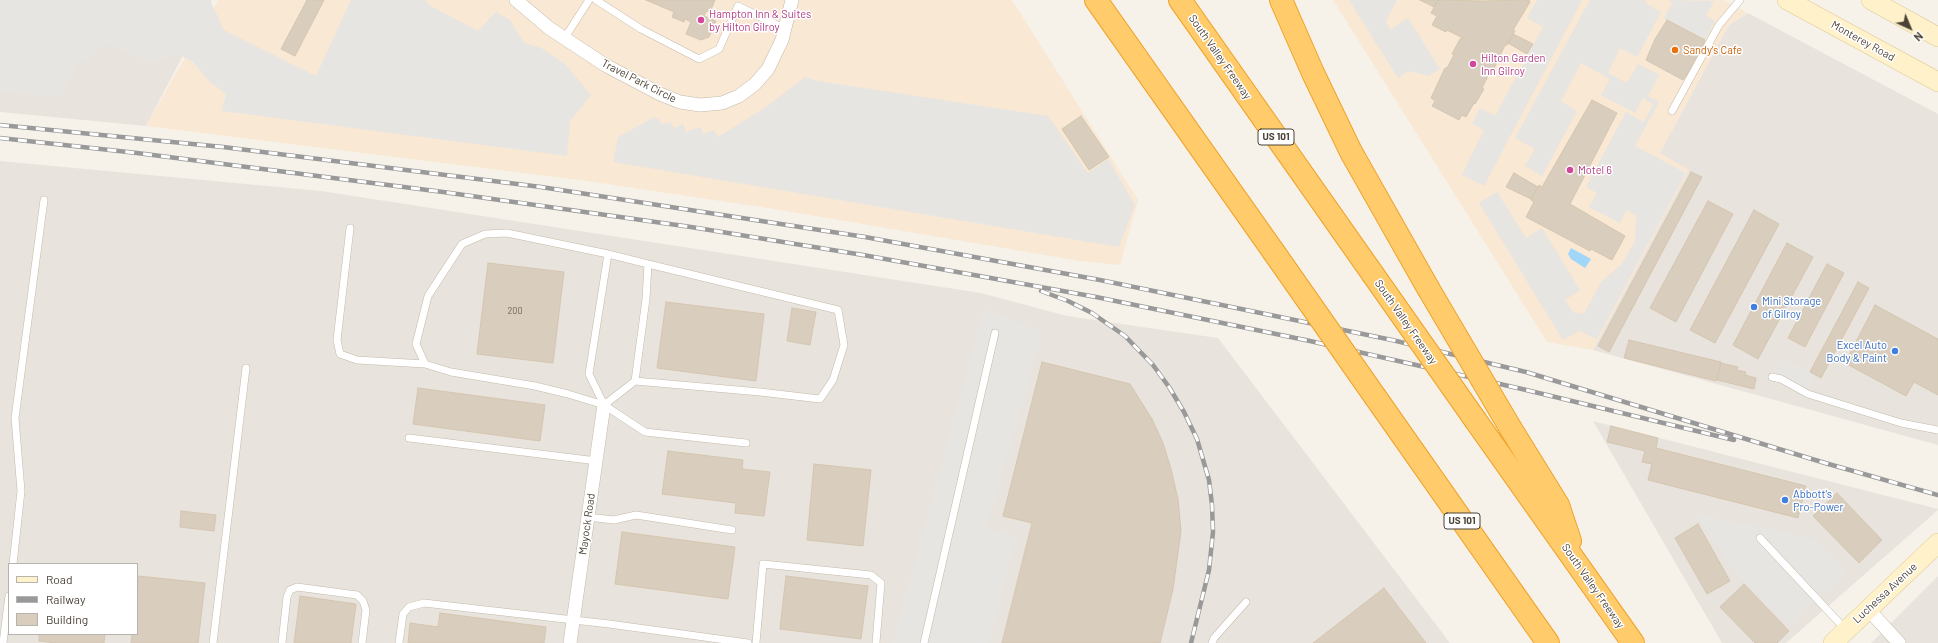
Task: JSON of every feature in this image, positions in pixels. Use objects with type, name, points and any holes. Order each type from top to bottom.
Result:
[{"type":"highway","points":[[1090,0],[1122,38]]},
{"type":"highway","name":"US 101","points":[[1096,0],[1548,643]]},
{"type":"highway","name":"South Valley Freeway","points":[[1180,0],[1633,643]]},
{"type":"highway","points":[[1281,0],[1334,118],[1368,184],[1511,429],[1558,506],[1578,563]]},
{"type":"highway","points":[[1290,0],[1334,118]]},
{"type":"main road","name":"Monterey Road","points":[[1787,0],[1938,82]]},
{"type":"main road","points":[[1871,0],[1938,37]]},
{"type":"main road","name":"Luchessa Avenue","points":[[1833,643],[1938,543]]},
{"type":"street","name":"Travel Park Circle","points":[[516,0],[564,39],[605,65],[660,94],[680,102],[700,105],[722,103],[734,98],[755,84],[768,69],[782,40],[792,0]]},
{"type":"street","name":"Mayock Road","points":[[570,643],[604,405]]},
{"type":"street","points":[[1868,609],[1899,643]]},
{"type":"lane","points":[[564,39],[589,0]]},
{"type":"lane","points":[[596,0],[642,29],[698,59],[718,49],[738,6],[785,29]]},
{"type":"lane","points":[[1672,111],[1719,25],[1740,0]]},
{"type":"lane","points":[[13,563],[21,491],[15,418],[44,200]]},
{"type":"lane","points":[[350,228],[337,340],[340,354],[357,360],[425,364],[451,372],[548,389],[604,405],[645,432],[746,443]]},
{"type":"lane","points":[[425,364],[416,344],[428,296],[462,244],[485,234],[507,233],[608,254],[838,310],[844,345],[834,380],[820,399],[635,381],[604,405]]},
{"type":"lane","points":[[604,405],[589,374],[608,254]]},
{"type":"lane","points":[[635,381],[646,299],[648,264]]},
{"type":"lane","points":[[924,643],[995,333]]},
{"type":"lane","points":[[213,643],[246,368]]},
{"type":"lane","points":[[1772,377],[1781,379],[1808,394],[1901,423],[1938,430]]},
{"type":"lane","points":[[409,438],[597,461]]},
{"type":"lane","points":[[587,517],[614,520],[636,515],[732,530]]},
{"type":"lane","points":[[1760,538],[1847,630]]},
{"type":"lane","points":[[756,643],[764,564],[871,575],[881,582],[876,643]]},
{"type":"lane","points":[[282,643],[287,597],[290,590],[297,587],[357,595],[363,601],[366,610],[362,643]]},
{"type":"lane","points":[[1212,643],[1214,638],[1246,602]]},
{"type":"lane","points":[[400,643],[403,614],[409,608],[424,603],[574,620],[748,643]]},
{"type":"lane","points":[[3,643],[8,604]]},
{"type":"shaded area","points":[[0,0],[212,0],[146,126],[0,112]]},
{"type":"shaded area","points":[[0,0],[210,0],[224,30],[316,76],[351,0],[425,0],[429,5],[478,31],[496,12],[510,20],[524,43],[541,48],[565,64],[591,95],[570,121],[567,156],[222,111],[226,94],[210,82],[193,62],[175,53],[153,64],[108,44],[76,66],[60,97],[0,92]]},
{"type":"shaded area","points":[[218,0],[1012,0],[1138,200],[1120,265],[1080,261],[768,208],[580,180],[146,126]]},
{"type":"shaded area","points":[[1333,0],[1724,0],[1748,13],[1729,25],[1660,153],[1690,169],[1593,350],[1547,342]]},
{"type":"shaded area","points":[[1349,0],[1397,0],[1386,21],[1390,30],[1408,18],[1440,69],[1428,76],[1408,71],[1398,78]]},
{"type":"shaded area","points":[[1537,0],[1582,0],[1484,186],[1462,175],[1484,130],[1472,124],[1480,108],[1495,116],[1543,27],[1527,18]]},
{"type":"shaded area","points":[[1590,0],[1647,0],[1645,3],[1661,12],[1637,57],[1620,48],[1608,73],[1627,83],[1638,64],[1659,75],[1648,96],[1659,102],[1635,146],[1686,173],[1597,339],[1579,331],[1563,340],[1479,203],[1497,192],[1526,238],[1542,228],[1580,290],[1565,300],[1573,312],[1584,314],[1601,282],[1622,264],[1635,241],[1636,216],[1627,210],[1620,223],[1589,207],[1597,193],[1586,187],[1626,112],[1644,122],[1653,104],[1643,98],[1635,113],[1601,95],[1610,79],[1581,63],[1561,101],[1577,111],[1542,176],[1525,166],[1535,149],[1515,138]]},
{"type":"shaded area","points":[[1668,0],[1714,1],[1706,16],[1715,21],[1705,40],[1664,18],[1673,2]]},
{"type":"shaded area","points":[[1748,13],[1938,114],[1938,445],[1593,350],[1689,170],[1660,153],[1729,25]]},
{"type":"shaded area","points":[[805,77],[818,81],[1048,116],[1088,173],[1108,159],[1135,205],[1119,247],[613,162],[618,137],[654,117],[659,119],[662,124],[671,122],[674,128],[683,124],[686,132],[701,127],[703,134],[714,130],[718,137],[766,107]]},
{"type":"shaded area","points":[[0,161],[321,191],[981,293],[1067,316],[1218,338],[1450,643],[0,643]]},
{"type":"shaded area","points":[[984,308],[1043,332],[986,530],[1015,537],[989,643],[893,643]]},
{"type":"shaded area","points":[[1783,358],[1816,375],[1807,394],[1772,378]]},
{"type":"shaded area","points":[[1593,421],[1938,510],[1786,643],[1722,643]]},
{"type":"shaded area","points":[[1694,513],[1813,539],[1846,572],[1790,626],[1737,576]]},
{"type":"shaded area","points":[[1938,576],[1938,643],[1871,643]]},
{"type":"water","points":[[1571,248],[1591,259],[1585,268],[1571,259],[1568,254]]},
{"type":"building","points":[[307,0],[324,0],[295,56],[281,49]]},
{"type":"building","name":"Hampton Inn & Suites by Hilton Gilroy","points":[[646,0],[715,0],[710,12],[706,11],[704,16],[716,21],[709,37],[701,40],[686,34],[691,22],[685,19],[684,22],[672,17],[674,12]]},
{"type":"building","points":[[1420,0],[1438,0],[1434,7]]},
{"type":"building","name":"Hilton Garden Inn Gilroy","points":[[1438,0],[1529,0],[1530,2],[1513,30],[1515,31],[1507,45],[1505,45],[1491,75],[1489,74],[1482,88],[1484,89],[1475,104],[1474,103],[1466,117],[1462,115],[1459,120],[1432,106],[1435,101],[1431,98],[1445,68],[1447,68],[1454,55],[1452,54],[1460,39],[1463,38],[1432,25],[1437,16],[1431,13]]},
{"type":"building","name":"Sandy's Cafe","points":[[1667,20],[1705,40],[1696,61],[1683,80],[1646,60],[1655,39]]},
{"type":"building","points":[[1513,34],[1533,44],[1527,54],[1508,43]]},
{"type":"building","name":"Motel 6","points":[[1592,100],[1617,113],[1570,204],[1625,236],[1612,260],[1591,249],[1590,251],[1526,217],[1534,202],[1531,200],[1539,185],[1542,187]]},
{"type":"building","points":[[1081,116],[1109,157],[1089,170],[1062,129]]},
{"type":"building","points":[[1691,172],[1702,177],[1609,352],[1598,346]]},
{"type":"building","points":[[1514,173],[1538,187],[1531,199],[1506,187]]},
{"type":"building","points":[[1708,201],[1733,214],[1676,322],[1650,308]]},
{"type":"building","points":[[1754,210],[1779,224],[1715,343],[1690,330]]},
{"type":"building","points":[[1787,243],[1813,257],[1758,359],[1733,345]]},
{"type":"building","points":[[488,263],[564,272],[553,363],[477,354]]},
{"type":"building","points":[[1827,264],[1844,273],[1805,347],[1788,338]]},
{"type":"building","points":[[1858,282],[1869,288],[1821,378],[1810,372]]},
{"type":"building","points":[[666,302],[764,314],[756,381],[657,368]]},
{"type":"building","name":"Excel Auto Body & Paint","points":[[1875,305],[1938,339],[1938,395],[1914,382],[1906,396],[1845,363]]},
{"type":"building","points":[[792,308],[816,312],[810,345],[787,341]]},
{"type":"building","points":[[1629,340],[1721,362],[1716,381],[1624,358]]},
{"type":"building","points":[[1042,362],[1130,384],[1152,419],[1163,443],[1178,499],[1181,531],[1173,589],[1160,643],[1002,643],[1032,523],[1003,516]]},
{"type":"building","points":[[1721,363],[1738,367],[1737,370],[1746,372],[1745,375],[1756,378],[1754,389],[1717,380]]},
{"type":"building","points":[[418,388],[545,405],[540,441],[413,424]]},
{"type":"building","points":[[1611,426],[1658,438],[1656,448],[1806,486],[1798,518],[1648,480],[1652,464],[1642,462],[1645,451],[1607,442]]},
{"type":"building","points":[[668,451],[743,460],[742,469],[770,472],[764,516],[735,513],[736,503],[662,494]]},
{"type":"building","points":[[814,464],[871,470],[863,546],[807,540]]},
{"type":"building","points":[[1837,493],[1882,540],[1859,563],[1813,516]]},
{"type":"building","points":[[181,511],[216,515],[214,531],[180,527]]},
{"type":"building","points":[[1698,524],[1730,581],[1707,594],[1675,538]]},
{"type":"building","points":[[622,532],[735,547],[728,599],[615,584]]},
{"type":"building","points":[[138,576],[205,583],[198,643],[131,643],[132,635],[138,635]]},
{"type":"building","points":[[786,576],[868,586],[861,639],[780,629]]},
{"type":"building","points":[[1744,584],[1789,631],[1777,643],[1755,643],[1720,607]]},
{"type":"building","points":[[1384,588],[1426,643],[1313,643]]},
{"type":"building","points":[[300,596],[356,604],[351,643],[294,643]]},
{"type":"building","points":[[440,613],[546,627],[544,643],[408,643],[410,623],[438,627]]},
{"type":"building","points":[[39,635],[105,635],[104,643],[56,643],[39,641]]},
{"type":"railway","points":[[0,125],[223,147],[541,187],[865,237],[1100,280],[1392,340],[1526,372],[1825,463],[1938,495]]},
{"type":"railway","points":[[0,138],[137,153],[443,192],[691,227],[863,255],[1096,297],[1310,341],[1522,389],[1734,440]]},
{"type":"railway","points":[[1041,291],[1068,301],[1092,313],[1125,336],[1153,365],[1169,387],[1184,412],[1197,439],[1209,480],[1213,532],[1209,570],[1191,643]]},
{"type":"place","name":"Hampton Inn & Suites by Hilton Gilroy","points":[[701,20]]},
{"type":"place","name":"Sandy's Cafe","points":[[1675,50]]},
{"type":"place","name":"Hilton Garden Inn Gilroy","points":[[1473,64]]},
{"type":"place","name":"Motel 6","points":[[1570,170]]},
{"type":"place","name":"Mini Storage of Gilroy","points":[[1754,307]]},
{"type":"place","name":"Excel Auto Body & Paint","points":[[1895,351]]},
{"type":"place","name":"Abbott's Pro-Power","points":[[1785,500]]}]
